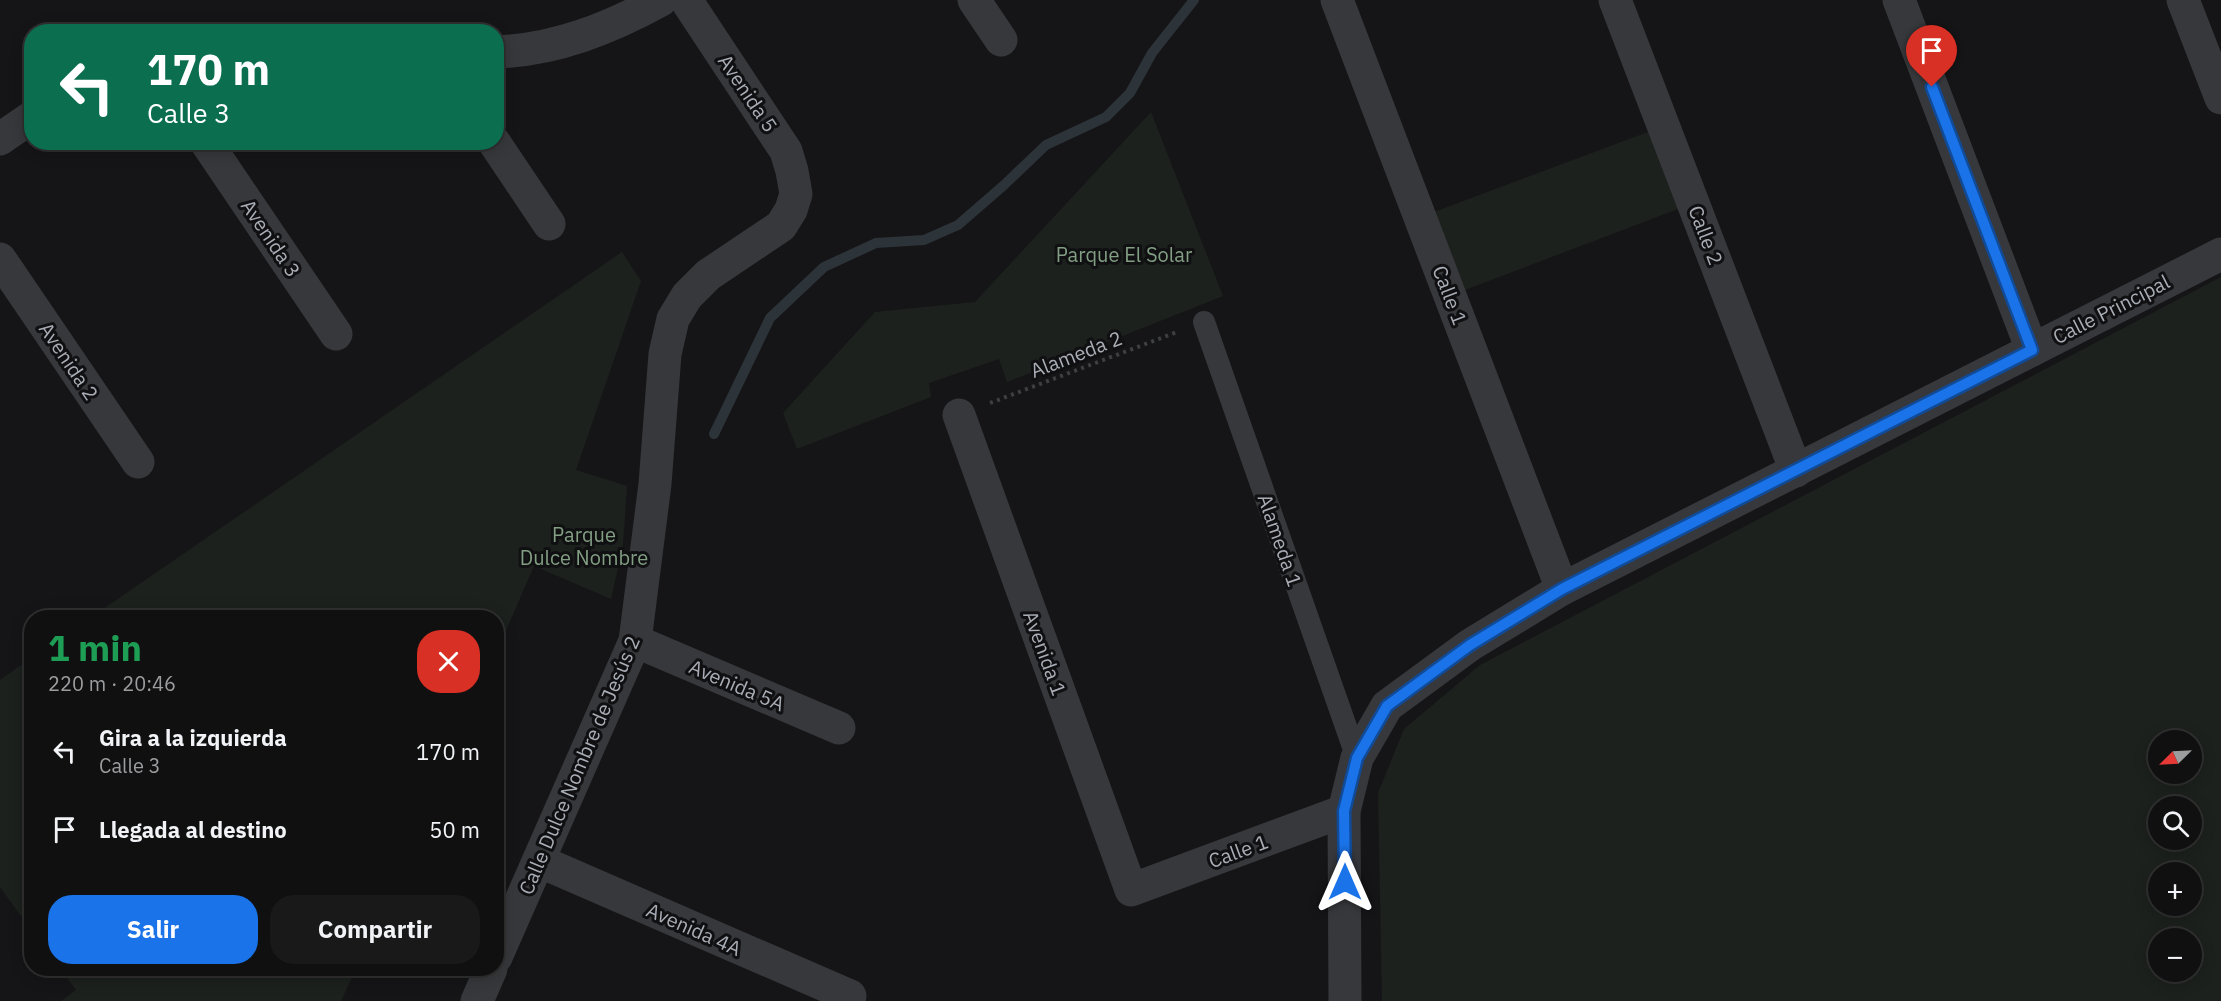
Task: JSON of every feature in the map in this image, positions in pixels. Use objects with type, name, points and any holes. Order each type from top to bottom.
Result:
[{"type":"street","points":[[510,51],[577,39],[631,16],[661,0]]},
{"type":"street","name":"Avenida 5","points":[[686,0],[786,151],[796,194]]},
{"type":"street","points":[[974,0],[1001,40]]},
{"type":"street","name":"Calle 1","points":[[1337,0],[1562,589]]},
{"type":"street","name":"Calle 2","points":[[1615,0],[1796,471]]},
{"type":"street","points":[[1899,0],[2032,350]]},
{"type":"street","points":[[2183,0],[2221,98]]},
{"type":"street","points":[[0,139],[24,122]]},
{"type":"street","name":"Avenida 3","points":[[211,150],[336,334]]},
{"type":"street","points":[[499,150],[549,224]]},
{"type":"street","name":"Calle Dulce Nombre de Jesús 2","points":[[504,939],[635,641],[655,484],[665,354],[673,319],[687,296],[708,275],[781,226],[791,210],[796,194]]},
{"type":"street","name":"Calle Principal","points":[[1345,1001],[1344,811],[1357,758],[1387,706],[1470,645],[1562,589],[2221,254]]},
{"type":"street","name":"Avenida 2","points":[[0,259],[138,462]]},
{"type":"street","name":"Avenida 1","points":[[959,415],[1131,890]]},
{"type":"street","name":"Avenida 5A","points":[[635,641],[839,728]]},
{"type":"street","name":"Calle 1","points":[[1131,890],[1344,811]]},
{"type":"street","name":"Avenida 4A","points":[[539,861],[850,996]]},
{"type":"street","points":[[477,1001],[488,976]]},
{"type":"lane","name":"Alameda 1","points":[[1203,322],[1357,758]]},
{"type":"path","name":"Alameda 2","points":[[959,415],[1203,322]]},
{"type":"green space","name":"Parque El Solar","points":[[1151,112],[1223,296],[1007,382],[999,359],[929,383],[931,397],[797,449],[783,413],[875,312],[975,302]]},
{"type":"green space","points":[[1648,132],[1678,209],[1465,290],[1434,212]]},
{"type":"green space","name":"Parque Dulce Nombre","points":[[622,252],[641,281],[576,470],[627,486],[623,545],[611,599],[534,566],[504,635],[504,610],[102,610]]},
{"type":"green space","points":[[2221,277],[2221,1001],[1382,1001],[1378,793],[1404,729],[1480,665]]},
{"type":"green space","points":[[24,663],[24,920],[0,887],[0,680]]},
{"type":"green space","points":[[66,976],[353,976],[341,1001],[61,1001],[76,990]]},
{"type":"waterway","points":[[714,434],[770,318],[824,267],[876,243],[924,240],[958,225],[1046,145],[1106,117],[1130,93],[1152,53],[1194,0]]},
{"type":"route","points":[[1345,882],[1344,811],[1357,758],[1387,706],[1470,645],[1562,589],[2032,350],[1932,87]]}]
